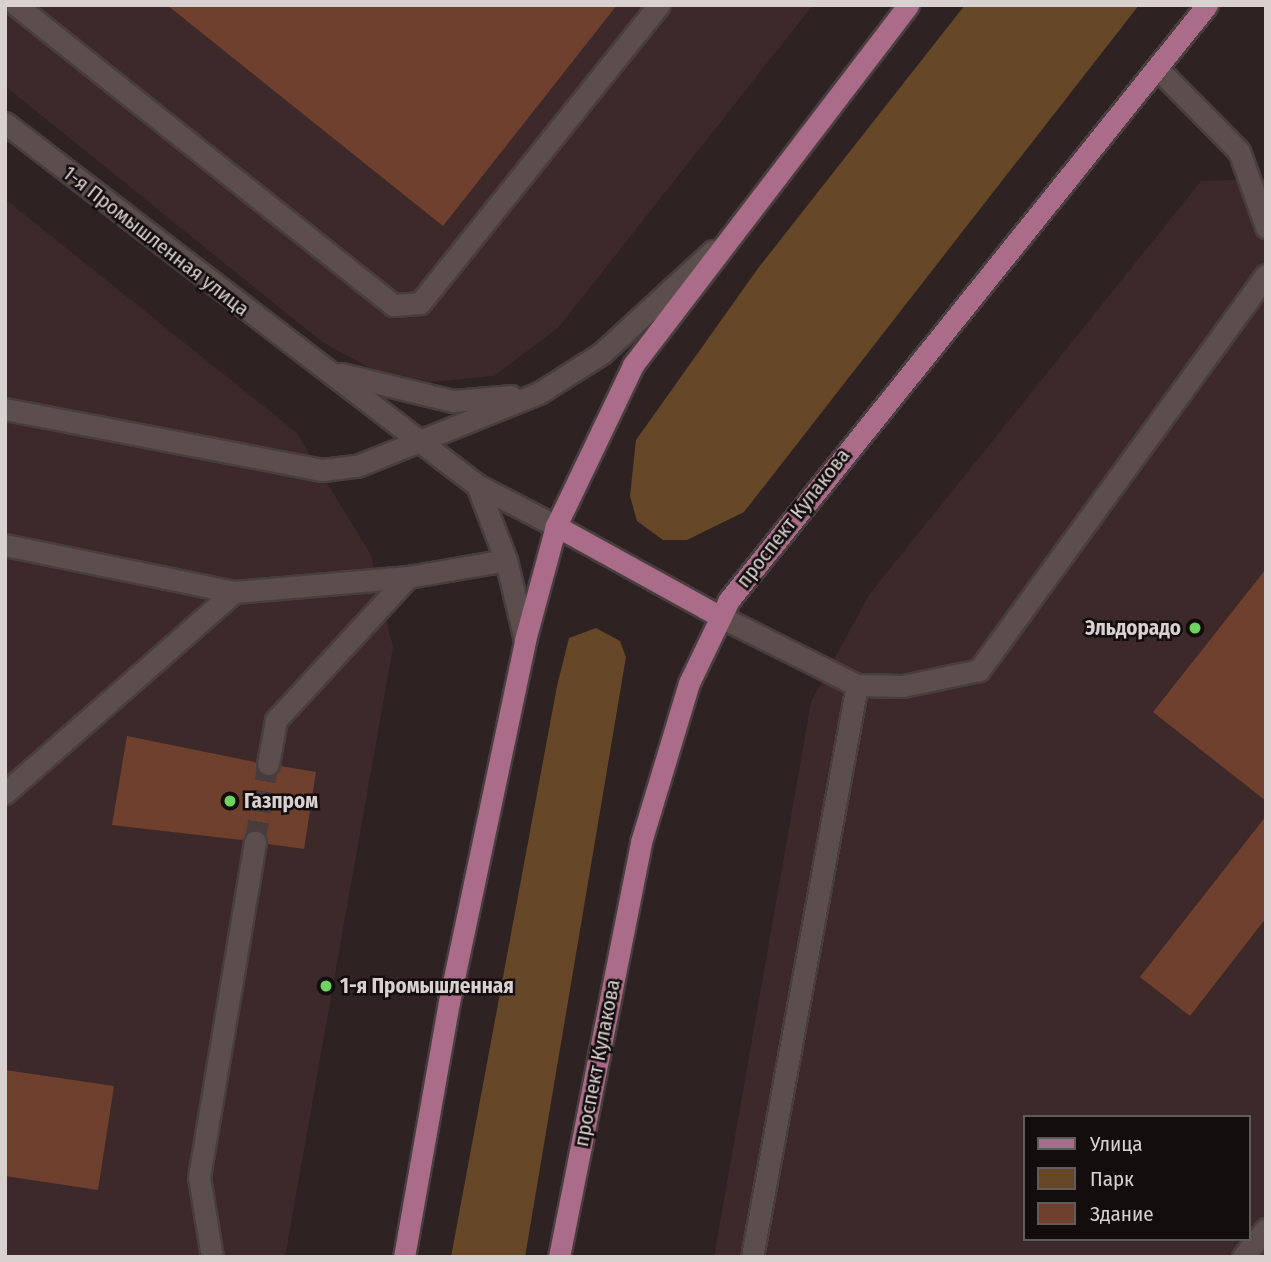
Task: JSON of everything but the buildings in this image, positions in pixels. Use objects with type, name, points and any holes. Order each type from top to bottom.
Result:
[{"type":"main road","points":[[404,1257],[524,640],[556,526],[632,365],[717,247],[908,5]]},
{"type":"main road","name":"проспект Кулакова","points":[[559,1257],[641,842],[689,683],[721,617],[754,562],[1158,69],[1207,5]]},
{"type":"main road","points":[[556,526],[721,617]]},
{"type":"street","points":[[16,5],[393,305],[420,303],[659,5]]},
{"type":"street","points":[[1158,69],[1239,150],[1266,227]]},
{"type":"street","name":"1-я Промышленная улица","points":[[5,123],[307,359]]},
{"type":"street","points":[[5,409],[322,470],[357,466],[539,393],[602,353],[717,247]]},
{"type":"street","points":[[721,617],[857,685],[903,687],[979,670],[1266,275]]},
{"type":"street","points":[[307,359],[359,382],[453,401],[539,393]]},
{"type":"street","points":[[307,359],[477,485],[556,526]]},
{"type":"street","points":[[477,485],[506,560],[524,640]]},
{"type":"street","points":[[5,545],[234,592],[408,577],[506,560]]},
{"type":"street","points":[[268,764],[276,720],[408,577]]},
{"type":"street","points":[[5,793],[234,592]]},
{"type":"street","points":[[752,1257],[857,685]]},
{"type":"street","points":[[212,1257],[199,1177],[256,842]]},
{"type":"street","points":[[1243,1257],[1266,1229]]},
{"type":"shaded area","points":[[5,5],[813,5],[558,328],[494,376],[430,382],[372,369],[322,342],[5,86]]},
{"type":"shaded area","points":[[1266,179],[1266,1257],[714,1257],[811,702],[869,595],[1201,181]]},
{"type":"shaded area","points":[[5,199],[296,432],[371,555],[393,647],[285,1257],[5,1257]]},
{"type":"green space","points":[[965,5],[1139,5],[744,512],[687,540],[663,540],[637,521],[630,496],[636,440],[759,267]]},
{"type":"green space","points":[[596,628],[620,641],[626,657],[525,1257],[451,1257],[557,686],[569,638]]},
{"type":"tunnel","points":[[255,842],[268,764]]},
{"type":"place","name":"Эльдорадо","points":[[1195,628]]},
{"type":"place","name":"Газпром","points":[[230,801]]},
{"type":"place","name":"1-я Промышленная","points":[[326,986]]}]
